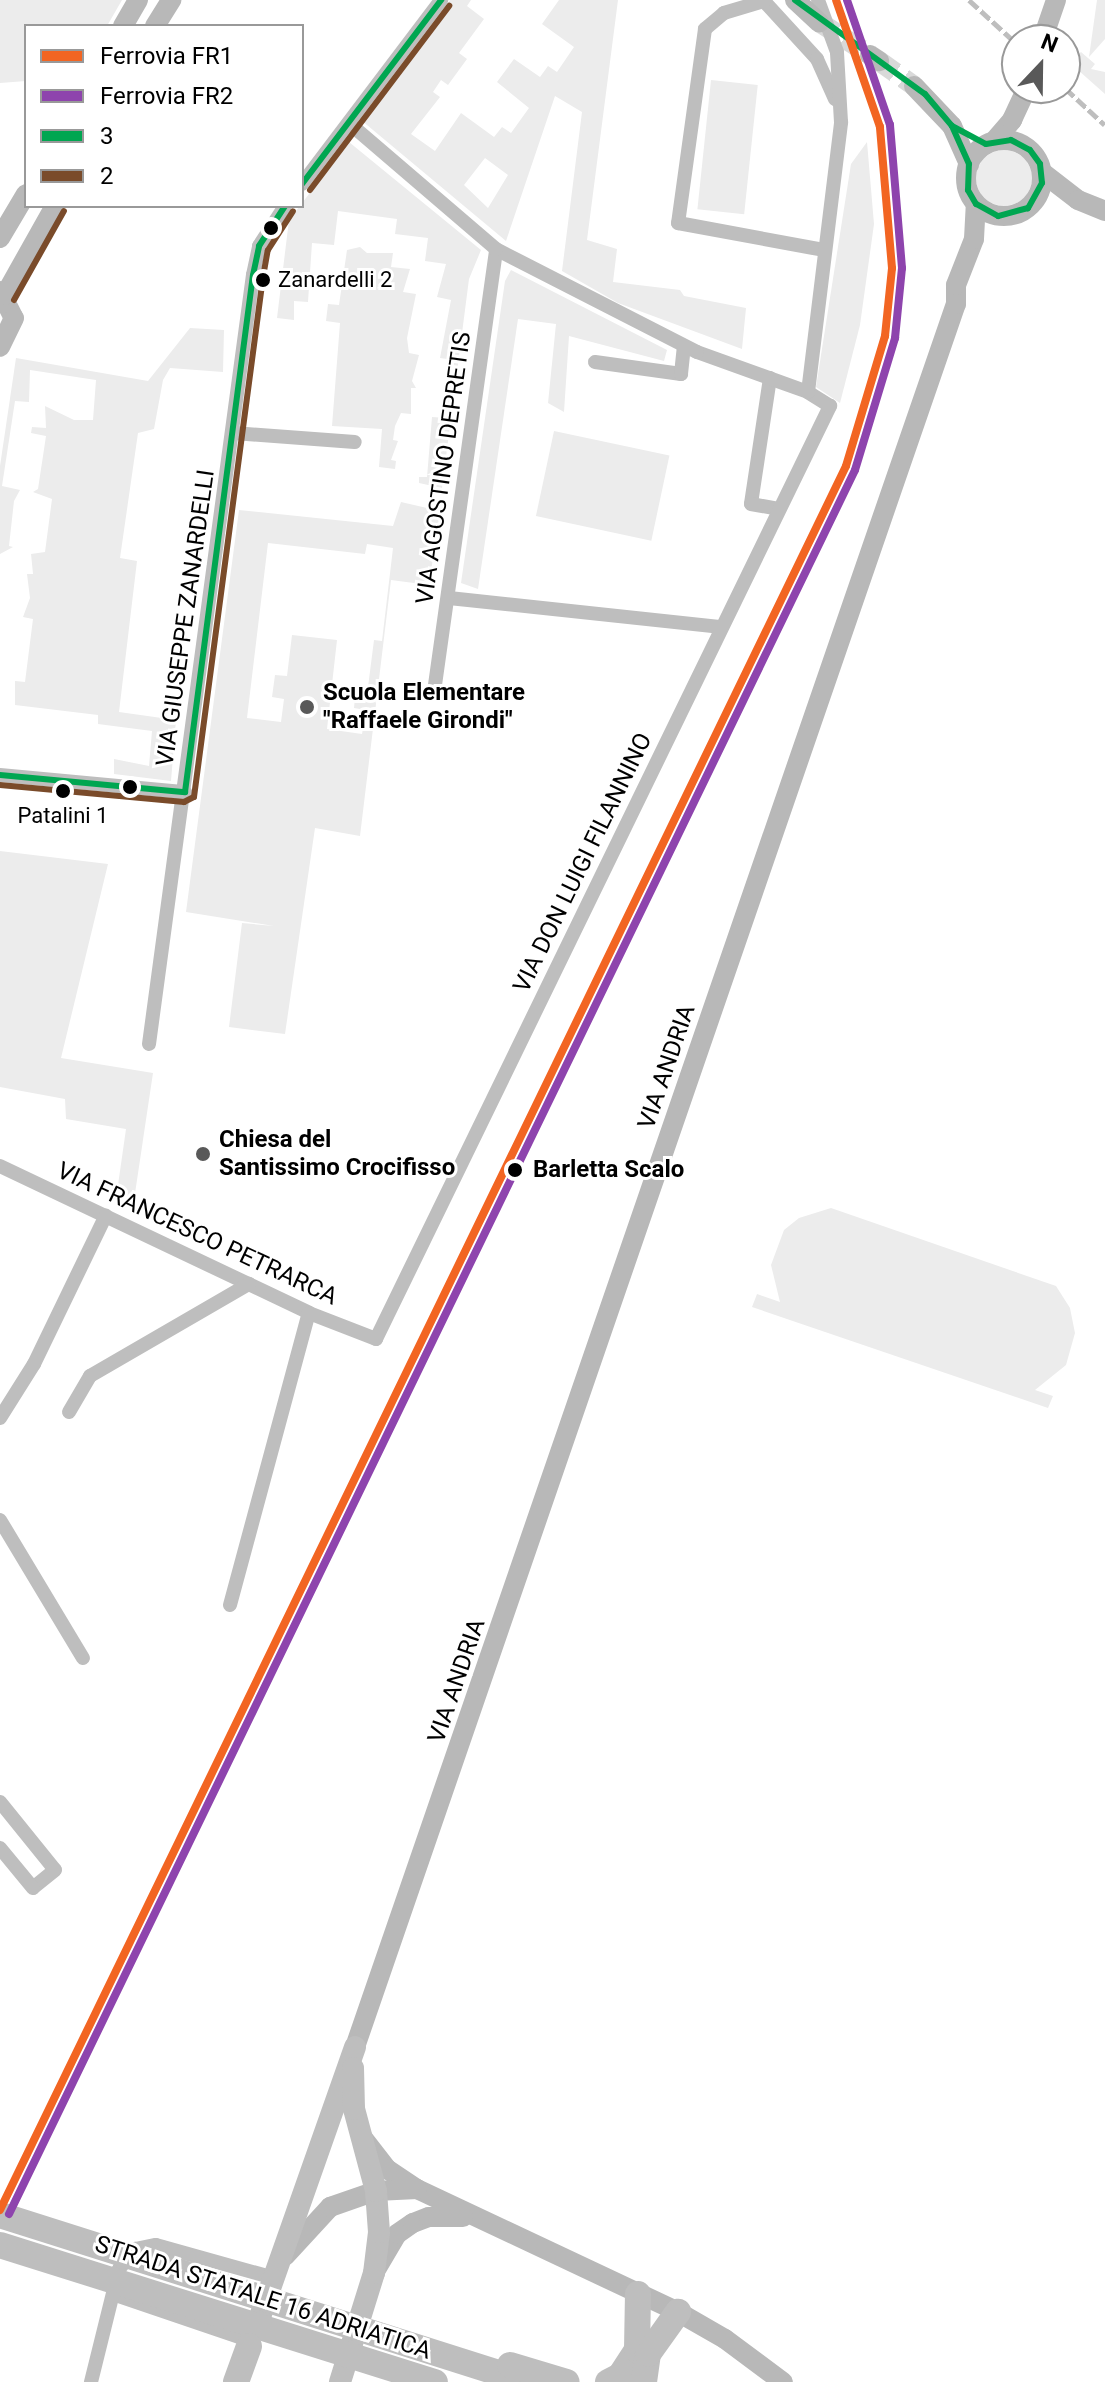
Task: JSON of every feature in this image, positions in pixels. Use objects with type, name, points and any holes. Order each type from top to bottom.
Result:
[{"type":"highway","name":"STRADA STATALE 16 ADRIATICA","points":[[0,2215],[527,2382]]},
{"type":"highway","name":"STRADA STATALE 16 ADRIATICA","points":[[0,2245],[435,2382]]},
{"type":"highway","points":[[608,2382],[620,2376],[637,2350],[638,2294]]},
{"type":"highway","points":[[644,2382],[648,2354],[678,2312]]},
{"type":"highway","points":[[236,2382],[250,2344]]},
{"type":"highway","points":[[472,2364],[514,2365],[567,2382]]},
{"type":"main road","points":[[124,24],[138,0]]},
{"type":"main road","points":[[156,24],[171,0]]},
{"type":"main road","points":[[795,0],[819,22]]},
{"type":"main road","points":[[1048,24],[1056,0]]},
{"type":"main road","points":[[914,86],[952,126],[969,164],[968,190],[976,204],[998,216],[1078,200]]},
{"type":"main road","points":[[969,164],[990,142],[1018,104]]},
{"type":"main road","points":[[1025,104],[1027,147],[1043,173],[1078,200],[1105,211]]},
{"type":"main road","points":[[952,126],[990,142],[1027,147]]},
{"type":"main road","points":[[1028,208],[1040,192],[1043,173]]},
{"type":"main road","points":[[0,238],[24,197]]},
{"type":"main road","name":"VIA ANDRIA","points":[[355,2047],[480,1695],[974,239],[976,204]]},
{"type":"main road","points":[[0,347],[14,318],[2,293],[54,208]]},
{"type":"main road","name":"VIA ANDRIA","points":[[974,239],[998,216]]},
{"type":"main road","points":[[340,2382],[374,2273],[379,2232],[376,2191],[353,2101],[355,2047]]},
{"type":"main road","points":[[243,2382],[250,2344],[355,2047]]},
{"type":"main road","points":[[362,2137],[387,2169],[417,2189],[678,2312],[725,2339],[783,2382]]},
{"type":"main road","points":[[276,2272],[311,2222],[330,2207],[376,2191],[417,2189]]},
{"type":"main road","points":[[374,2273],[397,2234],[413,2223],[443,2215],[471,2217]]},
{"type":"street","points":[[304,181],[441,0]]},
{"type":"street","points":[[349,123],[496,249],[684,346],[808,392],[841,122],[837,52],[818,0]]},
{"type":"street","points":[[824,250],[678,223],[705,29],[724,13],[764,1],[832,83],[841,122]]},
{"type":"street","name":"VIA GIUSEPPE ZANARDELLI","points":[[149,1044],[259,246],[284,208]]},
{"type":"street","name":"VIA AGOSTINO DEPRETIS","points":[[434,692],[496,249]]},
{"type":"street","points":[[595,362],[681,374],[684,346]]},
{"type":"street","points":[[770,378],[751,504],[779,509]]},
{"type":"street","name":"VIA DON LUIGI FILANNINO","points":[[376,1339],[719,627],[830,406],[808,392]]},
{"type":"street","points":[[234,433],[355,442]]},
{"type":"street","points":[[449,598],[719,627]]},
{"type":"street","points":[[0,775],[185,792]]},
{"type":"street","name":"VIA FRANCESCO PETRARCA","points":[[0,1166],[309,1313],[376,1339]]},
{"type":"street","points":[[0,1418],[57,1302],[106,1215]]},
{"type":"street","points":[[69,1412],[90,1376],[249,1284]]},
{"type":"street","points":[[230,1605],[309,1313]]},
{"type":"street","points":[[0,1520],[83,1658]]},
{"type":"street","points":[[0,1802],[55,1870],[33,1888],[0,1848]]},
{"type":"street","points":[[91,2382],[119,2269],[135,2249],[156,2245],[276,2272]]},
{"type":"street","points":[[113,2294],[250,2344]]},
{"type":"shaded area","points":[[0,0],[122,0],[108,24],[24,24],[24,81],[0,83]]},
{"type":"shaded area","points":[[450,0],[471,0],[467,6],[484,19],[459,53],[467,59],[448,85],[441,80],[433,92],[440,97],[411,134],[435,151],[461,113],[494,137],[502,127],[511,133],[529,108],[497,82],[514,59],[540,77],[548,66],[557,72],[574,47],[542,24],[559,0],[618,0],[587,240],[617,249],[613,282],[680,290],[684,296],[746,308],[742,349],[618,303],[562,271],[582,112],[555,96],[506,241],[361,120]],"holes":[[[485,158],[508,175],[488,208],[464,185]]]},
{"type":"shaded area","points":[[1097,0],[1105,0],[1105,39],[1089,57]]},
{"type":"shaded area","points":[[1081,52],[1095,64],[1091,69],[1105,72],[1105,94],[1081,73]]},
{"type":"shaded area","points":[[711,80],[758,85],[744,214],[697,209]]},
{"type":"shaded area","points":[[349,142],[481,250],[469,279],[442,488],[419,483],[419,477],[427,477],[432,417],[446,418],[454,360],[440,358],[451,300],[437,297],[446,264],[425,261],[428,238],[395,234],[397,219],[338,211],[334,245],[312,243],[308,302],[294,301],[294,320],[277,318],[289,220],[298,208],[304,208],[304,200]]},
{"type":"shaded area","points":[[867,142],[874,224],[860,325],[840,403],[816,387],[851,164]]},
{"type":"shaded area","points":[[1004,150],[1024,158],[1032,178],[1024,198],[1004,206],[984,198],[976,178],[984,158]]},
{"type":"shaded area","points":[[360,247],[367,253],[393,253],[391,267],[410,269],[403,292],[416,294],[407,338],[409,353],[419,355],[412,381],[416,388],[411,388],[411,414],[401,413],[395,426],[393,440],[398,441],[391,460],[396,461],[395,469],[379,467],[382,429],[332,426],[340,323],[326,321],[328,304],[339,305],[347,250]]},
{"type":"shaded area","points":[[511,270],[667,350],[664,361],[569,336],[564,412],[548,403],[556,324],[518,319],[478,589],[461,583],[505,281]]},
{"type":"shaded area","points":[[190,328],[224,330],[223,372],[170,368],[163,380],[154,429],[138,433],[120,558],[137,561],[119,712],[176,720],[171,781],[114,774],[114,759],[149,766],[152,731],[98,724],[98,715],[15,705],[15,681],[25,682],[33,619],[23,617],[30,598],[27,574],[33,574],[31,554],[45,552],[52,499],[33,492],[38,489],[46,436],[31,433],[32,427],[46,428],[45,406],[74,420],[93,420],[96,380],[30,370],[29,402],[15,401],[2,486],[20,490],[14,501],[9,546],[13,547],[0,554],[0,466],[16,358],[148,381]]},
{"type":"shaded area","points":[[554,431],[669,456],[651,541],[536,516]]},
{"type":"shaded area","name":"Scuola Elementare \"Raffaele Girondi\"","points":[[401,502],[440,511],[429,585],[391,580],[360,836],[315,828],[285,1034],[229,1027],[242,923],[274,926],[186,912],[239,510],[393,526]],"holes":[[[268,543],[365,554],[367,544],[393,548],[382,641],[374,640],[368,687],[356,686],[354,708],[366,710],[362,734],[327,729],[337,640],[292,635],[287,676],[275,675],[272,697],[284,699],[281,722],[247,718]]]},
{"type":"shaded area","points":[[0,851],[108,864],[61,1058],[153,1073],[134,1200],[117,1192],[126,1129],[66,1119],[65,1099],[0,1087]]},
{"type":"shaded area","points":[[831,1208],[1056,1286],[1070,1308],[1075,1333],[1066,1365],[1035,1390],[1053,1396],[1048,1408],[752,1307],[757,1294],[780,1302],[771,1265],[784,1230],[799,1218]]},
{"type":"tunnel","points":[[819,22],[870,55]]},
{"type":"tunnel","points":[[879,61],[914,86]]},
{"type":"railway","points":[[969,0],[1001,29]]},
{"type":"railway","points":[[1081,103],[1105,125]]},
{"type":"rail line","name":"FR1","points":[[0,2210],[846,466],[885,336],[892,268],[880,127],[836,0]]},
{"type":"rail line","name":"FR2","points":[[9,2214],[855,470],[895,338],[902,268],[890,125],[847,0]]},
{"type":"transit line","name":"3","points":[[304,181],[441,0]]},
{"type":"transit line","name":"3","points":[[795,0],[925,94],[952,126]]},
{"type":"transit line","name":"2","points":[[310,190],[449,6]]},
{"type":"transit line","name":"3","points":[[952,126],[986,144],[1011,140],[1030,150],[1040,164],[1042,183],[1028,208],[998,216],[976,204],[968,190],[969,164],[952,126]]},
{"type":"transit line","name":"3","points":[[0,775],[185,792],[253,275],[259,246],[284,208]]},
{"type":"transit line","name":"2","points":[[14,300],[64,211]]},
{"type":"transit line","name":"2","points":[[0,785],[184,802],[194,797],[263,277],[268,250],[293,211]]},
{"type":"place","name":"Zanardelli 2","points":[[263,280]]},
{"type":"place","name":"Scuola Elementare \"Raffaele Girondi\"","points":[[307,707]]},
{"type":"place","name":"Patalini 1","points":[[63,791]]},
{"type":"place","name":"Chiesa del Santissimo Crocifisso","points":[[203,1154]]},
{"type":"place","name":"Barletta Scalo","points":[[515,1170]]}]
